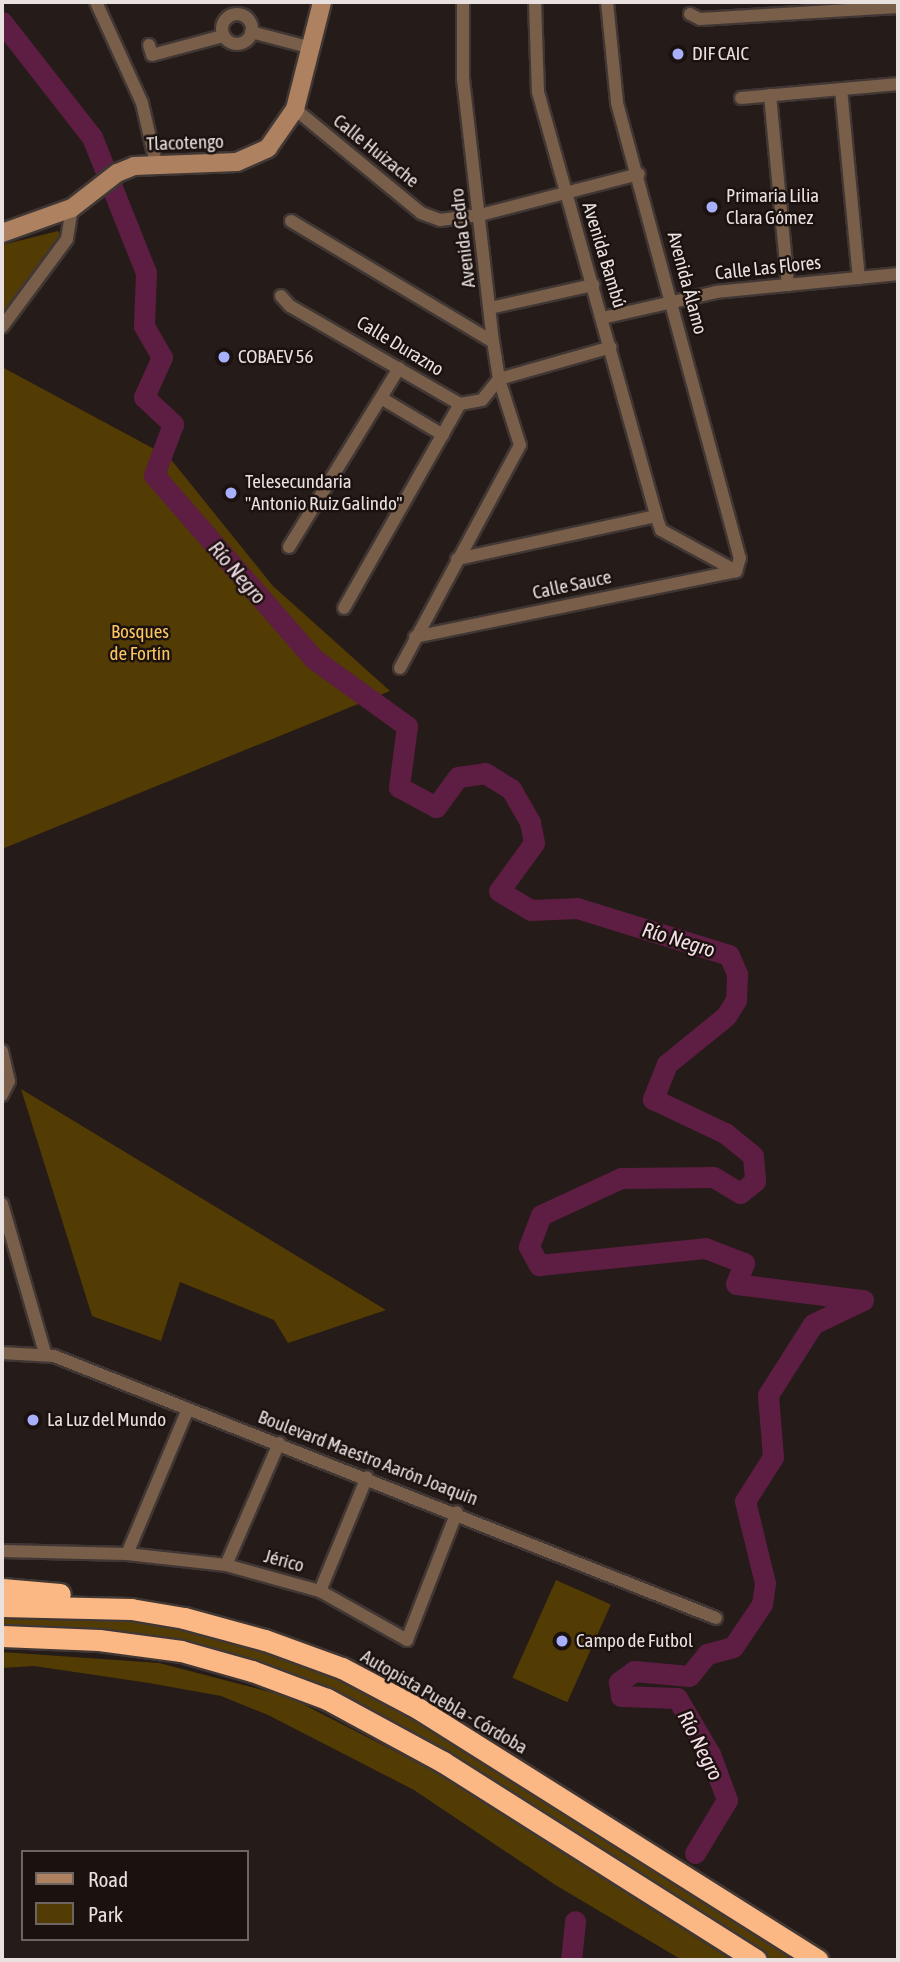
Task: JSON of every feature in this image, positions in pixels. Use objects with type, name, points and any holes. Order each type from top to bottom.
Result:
[{"type":"highway","points":[[2,1589],[60,1594],[131,1609]]},
{"type":"highway","name":"Autopista Puebla - Córdoba","points":[[2,1606],[131,1609],[228,1628],[301,1652],[379,1687],[818,1960]]},
{"type":"highway","points":[[2,1636],[99,1640],[181,1651],[327,1699],[443,1762],[757,1960]]},
{"type":"street","points":[[96,2],[142,103],[156,163]]},
{"type":"street","points":[[228,2],[231,15]]},
{"type":"street","name":"Tlacotengo","points":[[2,233],[72,208],[117,173],[156,163],[204,164],[255,156],[279,136],[295,110],[322,2]]},
{"type":"street","name":"Avenida Cedro","points":[[457,559],[512,465],[520,445],[499,379],[493,342],[463,78],[464,2]]},
{"type":"street","name":"Avenida Bambú","points":[[535,2],[538,92],[656,516]]},
{"type":"street","name":"Avenida Álamo","points":[[607,2],[612,78],[740,558],[736,571]]},
{"type":"street","points":[[690,14],[700,19],[898,6]]},
{"type":"street","points":[[231,15],[246,18],[251,32]]},
{"type":"street","points":[[223,36],[224,22],[231,15]]},
{"type":"street","points":[[251,32],[312,48]]},
{"type":"street","points":[[149,45],[152,55],[223,36],[239,44],[251,32]]},
{"type":"street","points":[[741,98],[898,85]]},
{"type":"street","points":[[841,89],[859,278]]},
{"type":"street","points":[[770,95],[788,285]]},
{"type":"street","name":"Calle Huizache","points":[[295,110],[421,213],[440,220],[480,215],[639,174]]},
{"type":"street","points":[[2,327],[67,239],[72,208]]},
{"type":"street","points":[[291,221],[493,342]]},
{"type":"street","name":"Calle Las Flores","points":[[602,318],[671,301],[898,274]]},
{"type":"street","points":[[490,308],[593,285]]},
{"type":"street","name":"Calle Durazno","points":[[281,296],[290,306],[460,404]]},
{"type":"street","points":[[344,608],[460,404],[482,400],[499,379],[611,347]]},
{"type":"street","points":[[289,547],[399,368]]},
{"type":"street","points":[[380,398],[443,435]]},
{"type":"street","points":[[400,668],[457,559],[656,516],[661,530],[736,571]]},
{"type":"street","name":"Calle Sauce","points":[[415,637],[736,571]]},
{"type":"street","points":[[2,1051],[9,1081],[2,1095]]},
{"type":"street","points":[[2,1204],[46,1353]]},
{"type":"street","name":"Boulevard Maestro Aarón Joaquín","points":[[2,1353],[46,1353],[457,1512],[716,1618]]},
{"type":"street","points":[[127,1554],[188,1409]]},
{"type":"street","points":[[226,1565],[279,1443]]},
{"type":"street","points":[[320,1591],[367,1477]]},
{"type":"street","name":"Jérico","points":[[2,1551],[127,1554],[226,1565],[320,1591],[407,1640],[457,1512]]},
{"type":"green space","points":[[58,231],[62,237],[2,316],[2,245]]},
{"type":"green space","name":"Bosques de Fortín","points":[[2,367],[169,457],[273,586],[390,691],[2,849]]},
{"type":"green space","points":[[21,1089],[386,1310],[288,1343],[274,1320],[180,1282],[161,1341],[92,1316]]},
{"type":"green space","name":"Campo de Futbol","points":[[556,1580],[611,1604],[567,1702],[512,1678]]},
{"type":"green space","points":[[2,1614],[131,1619],[180,1627],[296,1659],[354,1684],[407,1711],[802,1960],[769,1960],[347,1697],[289,1674],[2,1628]]},
{"type":"green space","points":[[2,1652],[159,1663],[289,1697],[441,1775],[731,1960],[682,1960],[557,1886],[414,1790],[268,1715],[221,1696],[149,1683],[34,1666],[2,1668]]},
{"type":"waterway","name":"Río Negro","points":[[2,22],[92,137],[146,273],[144,326],[162,357],[144,397],[173,424],[154,475],[314,659],[407,726],[399,787],[436,807],[458,777],[485,773],[511,789],[530,822],[534,843],[499,891],[531,910],[577,908],[729,955],[737,974],[736,1000],[726,1016],[667,1064],[653,1099],[725,1133],[753,1156],[755,1181],[740,1193],[713,1177],[621,1178],[541,1215],[529,1247],[539,1265],[705,1248],[744,1263],[736,1284],[863,1300],[813,1324],[768,1395],[773,1457],[745,1501],[765,1583],[762,1604],[733,1647],[707,1654],[689,1676],[634,1671],[619,1682],[621,1696],[677,1698],[710,1754],[727,1800],[695,1853]]},
{"type":"waterway","name":"Río Negro","points":[[571,1960],[575,1921]]},
{"type":"place","name":"DIF CAIC","points":[[678,54]]},
{"type":"place","name":"Primaria Lilia Clara Gómez","points":[[712,207]]},
{"type":"place","name":"COBAEV 56","points":[[224,357]]},
{"type":"place","name":"Telesecundaria \"Antonio Ruiz Galindo\"","points":[[231,493]]},
{"type":"place","name":"La Luz del Mundo","points":[[33,1420]]},
{"type":"place","name":"Campo de Futbol","points":[[562,1641]]}]
